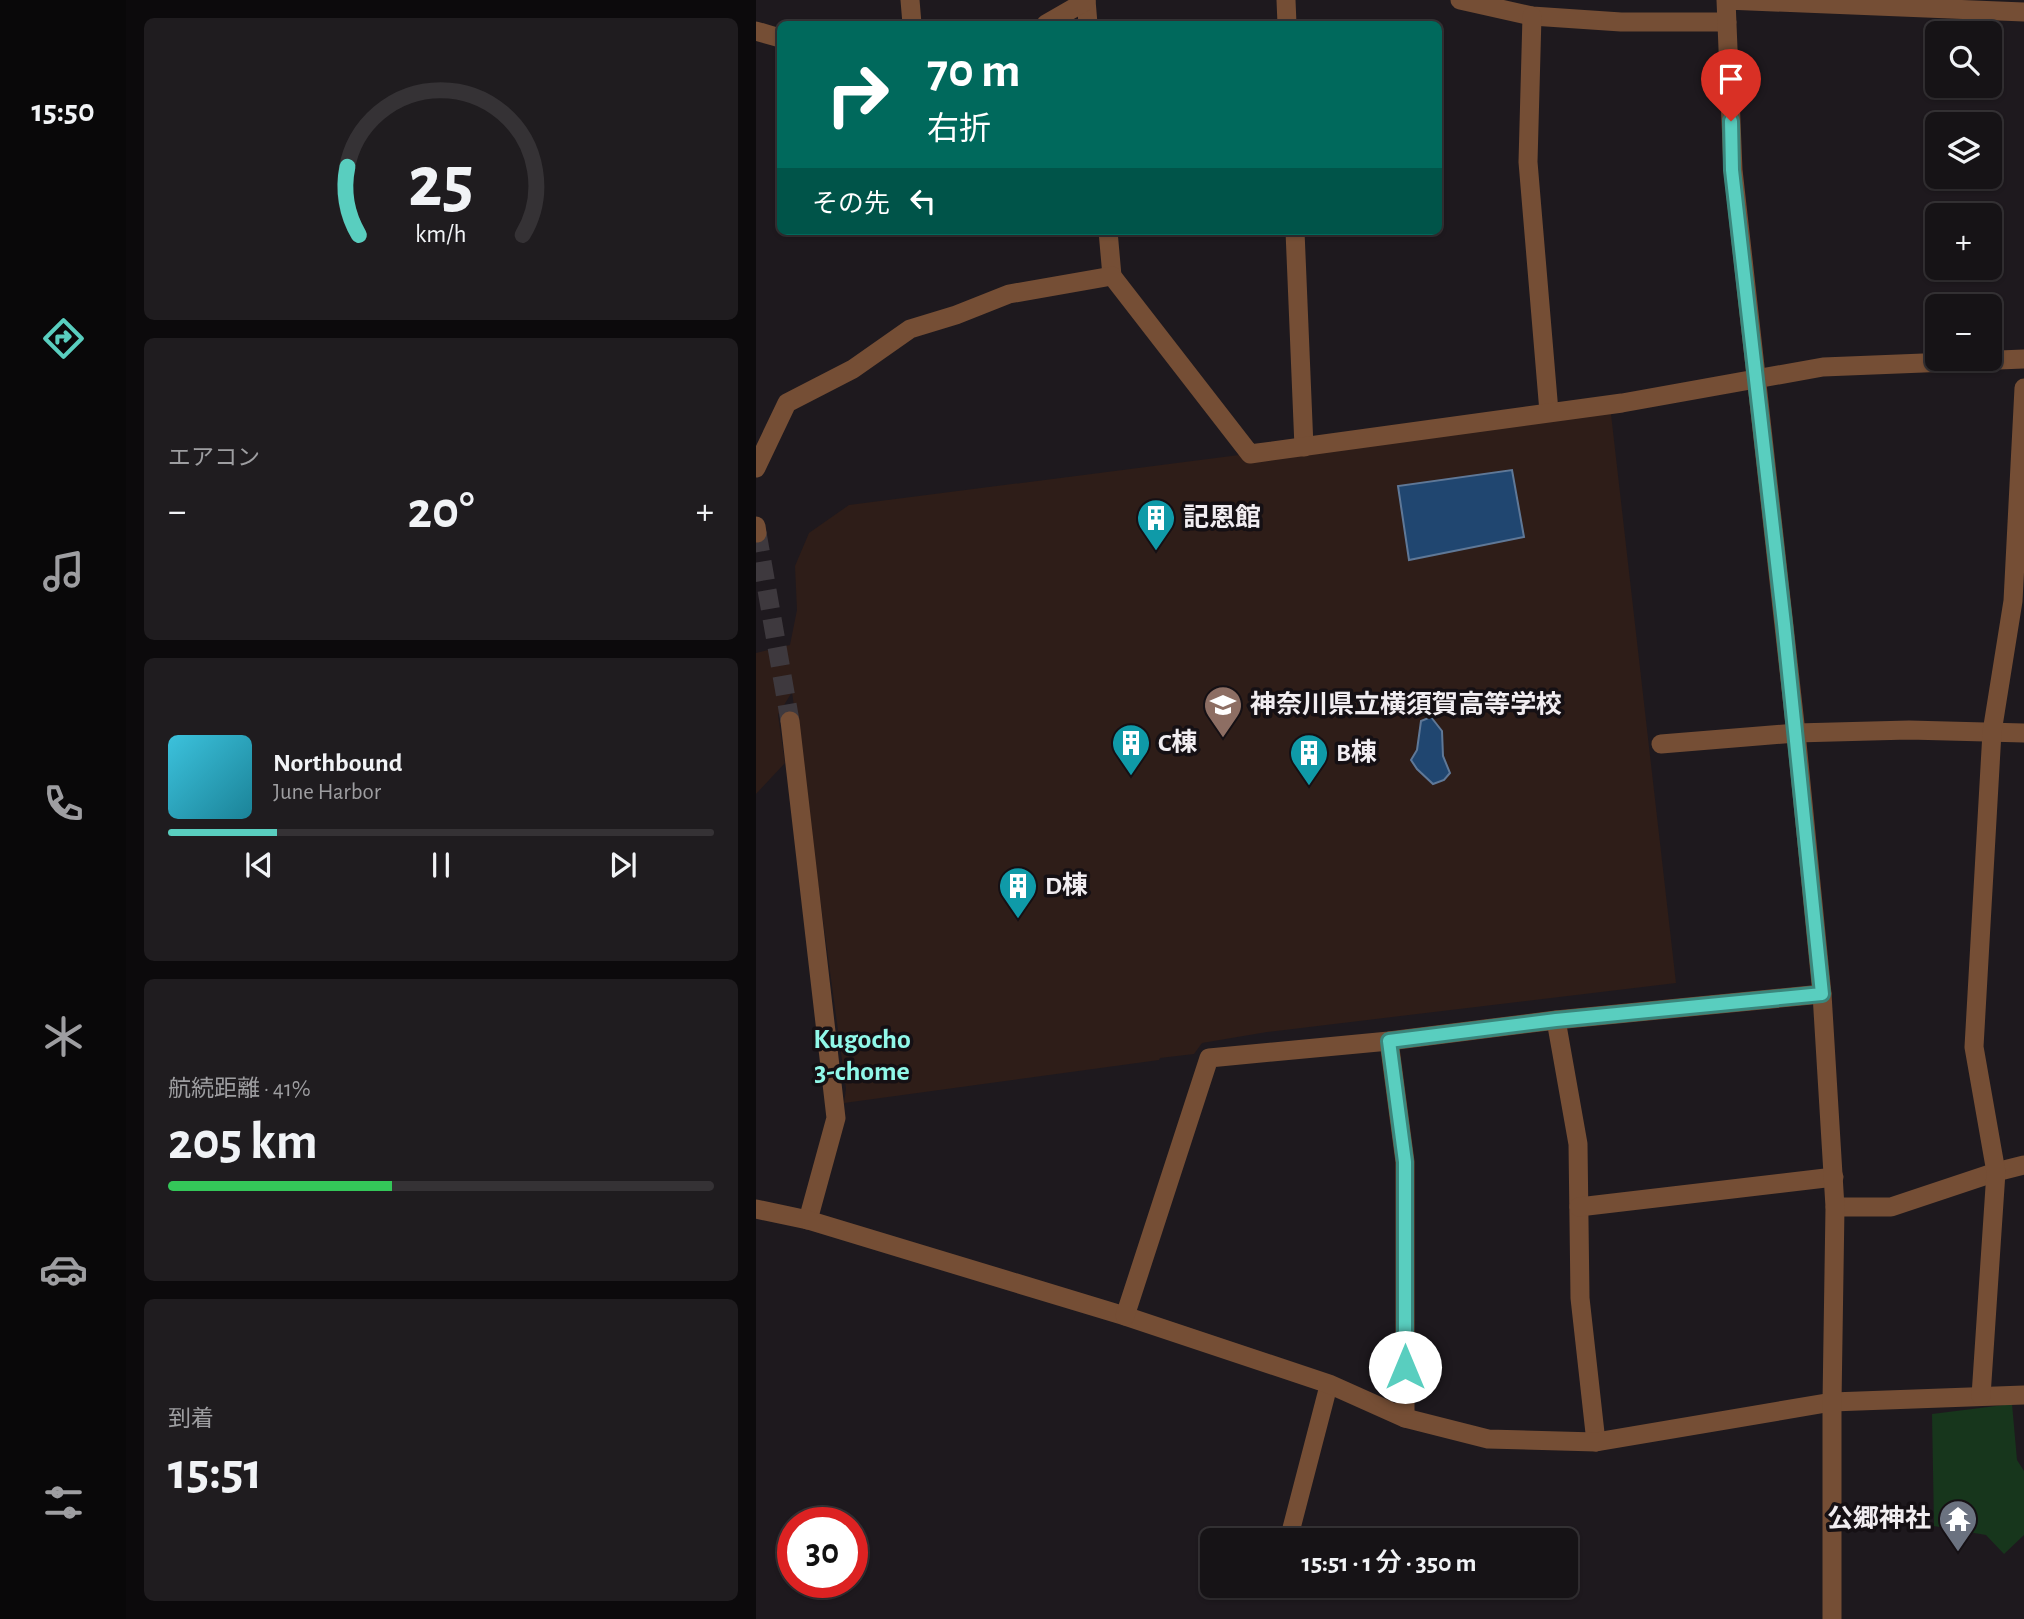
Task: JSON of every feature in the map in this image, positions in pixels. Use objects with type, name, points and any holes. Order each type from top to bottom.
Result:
[{"type":"street","points":[[910,0],[912,21]]},
{"type":"street","points":[[1051,21],[1087,0],[1088,21]]},
{"type":"street","points":[[1286,0],[1287,21]]},
{"type":"street","points":[[1460,0],[1532,16],[1620,22],[1727,22]]},
{"type":"street","points":[[1832,1619],[1834,1177],[1822,994],[1796,733],[1758,380],[1732,170],[1726,0],[2024,12]]},
{"type":"street","points":[[1532,16],[1528,162],[1549,412]]},
{"type":"street","points":[[756,31],[777,37]]},
{"type":"street","points":[[1108,235],[1112,276],[1250,454],[1622,403],[1823,367],[2024,359]]},
{"type":"street","points":[[1295,235],[1304,447]]},
{"type":"street","points":[[756,468],[787,403],[853,369],[910,329],[956,315],[1009,294],[1112,276]]},
{"type":"street","points":[[1981,1396],[1996,1172],[1974,1047],[1992,732],[2013,601],[2024,388]]},
{"type":"street","points":[[790,721],[836,1118],[808,1220]]},
{"type":"street","points":[[1661,744],[1796,733],[1909,730],[2024,733]]},
{"type":"street","points":[[1125,1316],[1209,1058],[1822,994]]},
{"type":"street","points":[[1556,1020],[1578,1144],[1580,1298],[1596,1442]]},
{"type":"street","points":[[1389,1041],[1405,1162],[1405,1418]]},
{"type":"street","points":[[1835,1208],[1891,1207],[2024,1165]]},
{"type":"street","points":[[1579,1207],[1834,1177]]},
{"type":"street","points":[[756,1209],[808,1220],[1125,1316],[1329,1384],[1405,1418],[1488,1439],[1596,1442],[1832,1402],[2024,1395]]},
{"type":"lane","points":[[1291,1528],[1329,1384]]},
{"type":"shaded area","name":"神奈川県立横須賀高等学校","points":[[1607,408],[1611,414],[1676,983],[1267,1032],[1202,1043],[1194,1054],[1159,1060],[844,1103],[846,1089],[792,692],[778,715],[785,763],[756,794],[756,653],[790,645],[797,610],[795,566],[809,533],[849,505]]},
{"type":"green space","points":[[2012,1404],[2017,1460],[2024,1471],[2024,1535],[2004,1554],[1986,1535],[1934,1526],[1932,1414]]},
{"type":"water","points":[[1512,470],[1524,537],[1409,560],[1398,486]]},
{"type":"water","points":[[1431,717],[1442,731],[1443,756],[1450,773],[1444,780],[1433,784],[1411,760],[1417,750],[1421,721]]},
{"type":"tunnel","points":[[757,533],[790,721]]},
{"type":"place","name":"記恩館","points":[[1156,552]]},
{"type":"place","name":"神奈川県立横須賀高等学校","points":[[1223,739]]},
{"type":"place","name":"C棟","points":[[1131,777]]},
{"type":"place","name":"B棟","points":[[1309,787]]},
{"type":"place","name":"D棟","points":[[1018,920]]},
{"type":"place","name":"公郷神社","points":[[1958,1553]]},
{"type":"district","name":"Kugocho 3-chome","points":[[862,1056]]},
{"type":"route","points":[[1405,1367],[1405,1162],[1389,1041],[1556,1020],[1822,994],[1758,380],[1732,170],[1731,121]]}]
